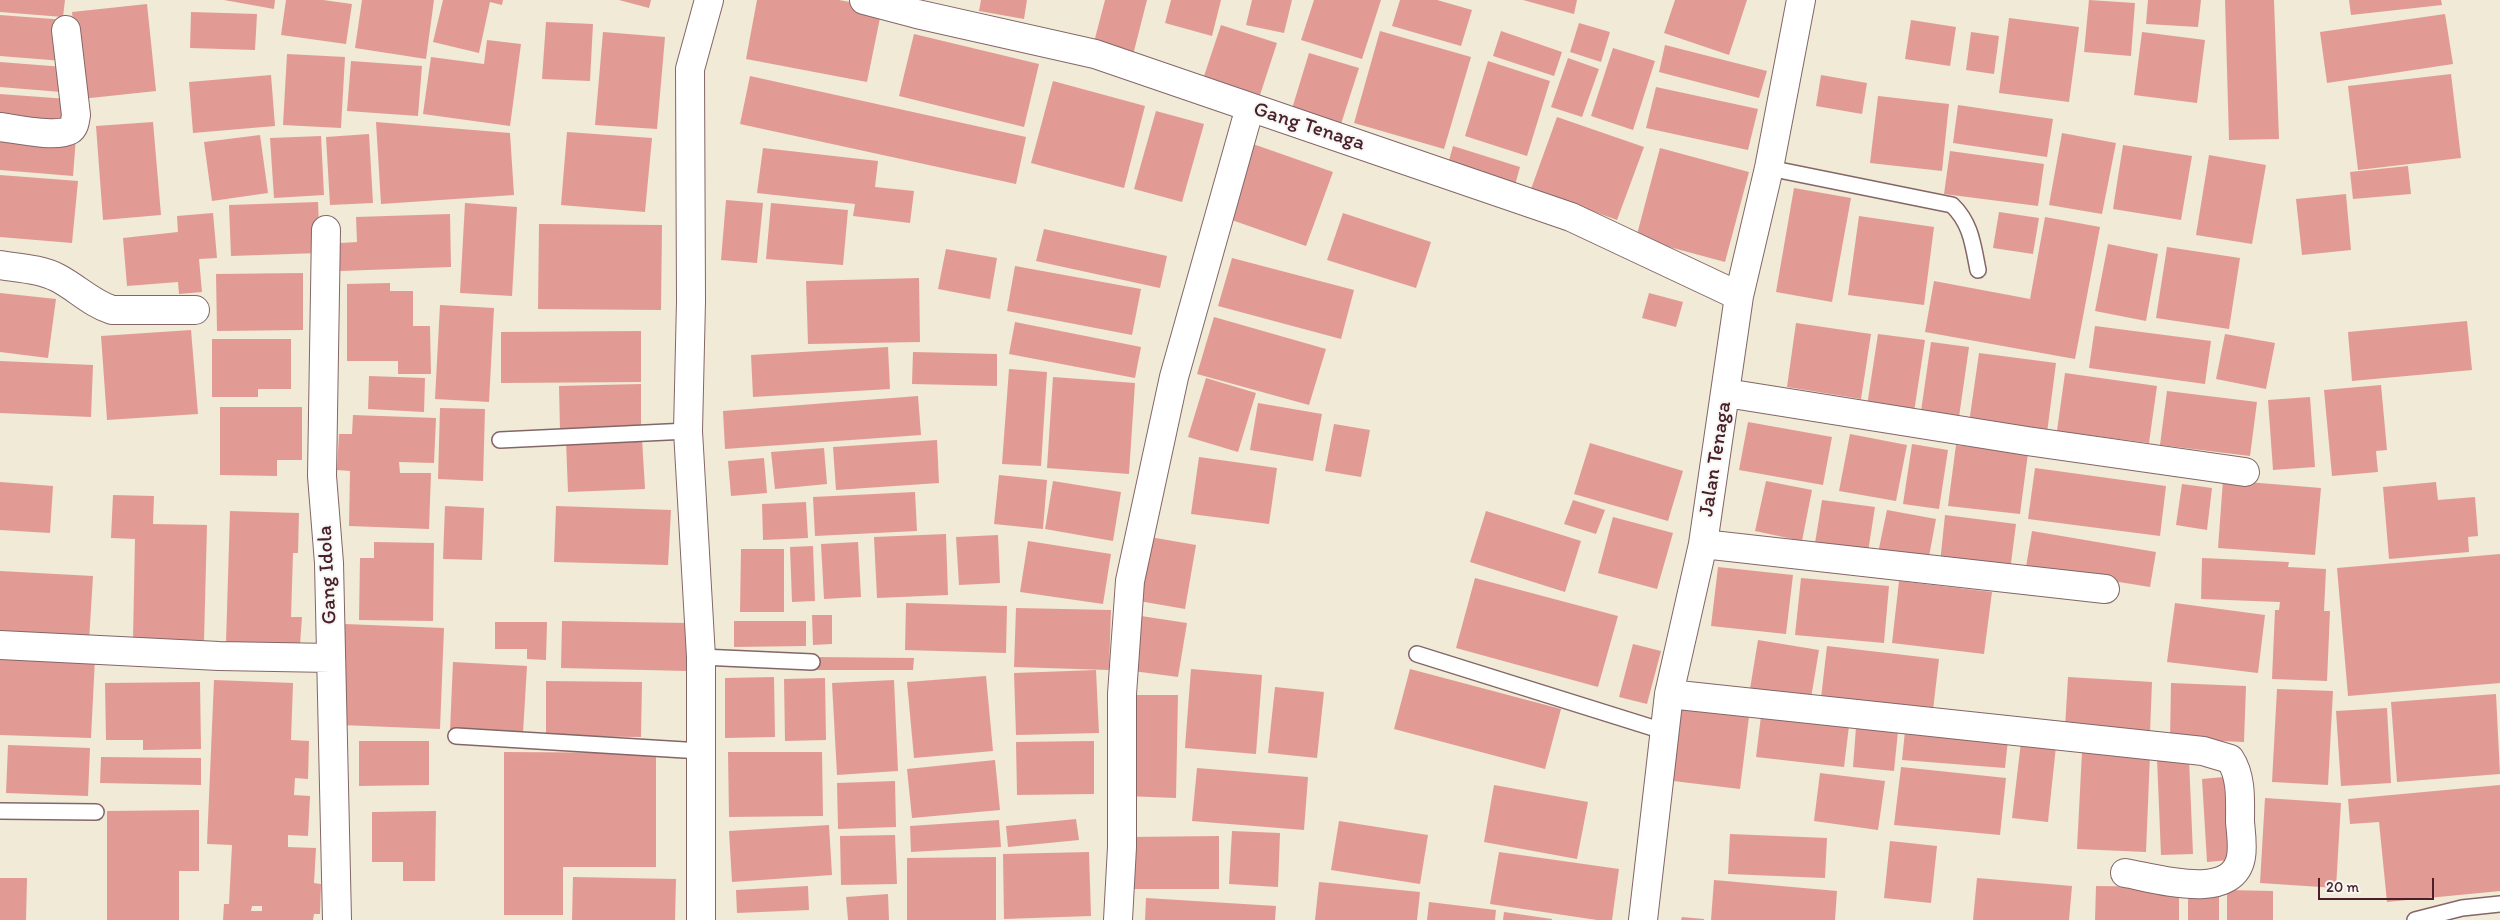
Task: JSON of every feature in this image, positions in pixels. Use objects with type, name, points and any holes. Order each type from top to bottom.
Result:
[{"type":"street","points":[[701,920],[701,657],[688,431],[691,301],[690,69],[709,0]]},
{"type":"street","name":"Gang Tenaga","points":[[864,0],[917,14],[1095,54],[1571,217],[1739,296]]},
{"type":"street","name":"Jalan Tenaga","points":[[1643,920],[1663,731],[1669,694],[1703,544],[1739,296],[1769,168],[1801,0]]},
{"type":"street","points":[[0,127],[48,133],[62,132],[74,125],[76,116],[66,30]]},
{"type":"street","points":[[1118,920],[1122,847],[1122,694],[1130,582],[1174,377],[1250,107]]},
{"type":"street","name":"Gang Idola","points":[[326,230],[322,476],[329,563],[338,920]]},
{"type":"street","points":[[0,265],[36,271],[57,277],[102,307],[112,310],[195,310]]},
{"type":"street","points":[[1726,393],[2027,441],[2244,472]]},
{"type":"street","points":[[1703,544],[2105,589]]},
{"type":"street","points":[[0,645],[219,656],[331,658]]},
{"type":"street","points":[[1669,694],[2203,751],[2230,759],[2236,767],[2240,791],[2241,857],[2237,869],[2227,880],[2207,885],[2125,873]]},
{"type":"lane","points":[[1769,168],[1952,205],[1964,216],[1971,236],[1978,270]]},
{"type":"lane","points":[[500,440],[688,431]]},
{"type":"lane","points":[[1417,654],[1663,731]]},
{"type":"lane","points":[[701,657],[812,662]]},
{"type":"lane","points":[[456,736],[701,751]]},
{"type":"lane","points":[[0,811],[96,812]]},
{"type":"lane","points":[[2415,920],[2462,908],[2500,904]]},
{"type":"building","points":[[0,0],[65,0],[63,17],[0,12]]},
{"type":"building","points":[[224,0],[275,0],[274,9]]},
{"type":"building","points":[[286,0],[323,0],[352,4],[346,44],[281,35]]},
{"type":"building","points":[[362,0],[434,0],[426,59],[355,48]]},
{"type":"building","points":[[443,0],[503,0],[502,5],[490,2],[479,53],[433,42]]},
{"type":"building","points":[[619,0],[651,0],[649,8]]},
{"type":"building","points":[[757,0],[839,0],[882,8],[867,82],[746,59]]},
{"type":"building","points":[[981,0],[1027,0],[1024,19],[979,11]]},
{"type":"building","points":[[1105,0],[1147,0],[1133,55],[1093,46]]},
{"type":"building","points":[[1171,0],[1221,0],[1212,36],[1165,23]]},
{"type":"building","points":[[1252,0],[1292,0],[1284,33],[1246,25]]},
{"type":"building","points":[[1314,0],[1381,0],[1362,59],[1301,40]]},
{"type":"building","points":[[1400,0],[1437,0],[1472,10],[1461,46],[1392,26]]},
{"type":"building","points":[[1523,0],[1577,0],[1574,14]]},
{"type":"building","points":[[1675,0],[1747,0],[1729,55],[1664,33]]},
{"type":"building","points":[[2089,0],[2135,3],[2131,56],[2084,52]]},
{"type":"building","points":[[2148,0],[2201,0],[2198,27],[2146,24]]},
{"type":"building","points":[[2225,0],[2274,0],[2279,139],[2229,140]]},
{"type":"building","points":[[2349,0],[2441,0],[2442,5],[2351,15]]},
{"type":"building","points":[[147,4],[156,91],[81,99],[72,12]]},
{"type":"building","points":[[191,12],[257,14],[255,50],[190,48]]},
{"type":"building","points":[[2445,14],[2453,64],[2327,83],[2320,32]]},
{"type":"building","points":[[0,15],[66,20],[63,61],[0,56]]},
{"type":"building","points":[[2009,18],[2079,27],[2069,102],[1999,93]]},
{"type":"building","points":[[1911,20],[1956,27],[1950,66],[1905,59]]},
{"type":"building","points":[[546,22],[593,24],[590,81],[542,79]]},
{"type":"building","points":[[1579,23],[1610,32],[1601,62],[1570,52]]},
{"type":"building","points":[[1221,25],[1277,43],[1260,95],[1204,76]]},
{"type":"building","points":[[1380,31],[1471,57],[1444,149],[1354,123]]},
{"type":"building","points":[[1501,31],[1562,52],[1554,76],[1493,56]]},
{"type":"building","points":[[603,32],[665,37],[657,129],[595,125]]},
{"type":"building","points":[[1971,32],[1999,36],[1994,74],[1966,70]]},
{"type":"building","points":[[2142,32],[2205,40],[2197,103],[2134,95]]},
{"type":"building","points":[[914,34],[1039,64],[1024,127],[899,96]]},
{"type":"building","points":[[487,40],[521,44],[510,126],[423,114],[431,57],[484,64]]},
{"type":"building","points":[[1665,45],[1767,71],[1759,98],[1659,72]]},
{"type":"building","points":[[1613,48],[1655,61],[1633,130],[1591,116]]},
{"type":"building","points":[[1309,53],[1359,68],[1340,127],[1291,112]]},
{"type":"building","points":[[287,54],[345,57],[341,128],[283,125]]},
{"type":"building","points":[[1568,58],[1599,69],[1582,117],[1551,107]]},
{"type":"building","points":[[351,61],[422,66],[418,116],[347,111]]},
{"type":"building","points":[[1488,61],[1550,81],[1527,156],[1465,136]]},
{"type":"building","points":[[0,62],[64,67],[61,92],[0,87]]},
{"type":"building","points":[[2451,74],[2461,158],[2358,170],[2348,86]]},
{"type":"building","points":[[271,75],[275,126],[193,133],[189,82]]},
{"type":"building","points":[[1821,75],[1867,83],[1862,114],[1816,106]]},
{"type":"building","points":[[750,76],[1026,137],[1016,184],[740,124]]},
{"type":"building","points":[[1053,81],[1145,106],[1124,188],[1031,163]]},
{"type":"building","points":[[1656,87],[1758,109],[1748,150],[1646,128]]},
{"type":"building","points":[[0,94],[68,99],[66,125],[0,119]]},
{"type":"building","points":[[1878,96],[1949,104],[1942,171],[1870,163]]},
{"type":"building","points":[[1958,105],[2053,119],[2047,157],[1953,143]]},
{"type":"building","points":[[1156,111],[1204,124],[1182,202],[1134,189]]},
{"type":"building","points":[[1557,117],[1644,147],[1617,220],[1531,189]]},
{"type":"building","points":[[153,122],[161,215],[103,220],[96,126]]},
{"type":"building","points":[[376,122],[510,133],[514,195],[381,204]]},
{"type":"building","points":[[0,130],[76,137],[73,176],[0,170]]},
{"type":"building","points":[[567,132],[652,138],[645,212],[561,205]]},
{"type":"building","points":[[2062,133],[2116,143],[2102,214],[2049,205]]},
{"type":"building","points":[[369,134],[373,203],[330,205],[326,137]]},
{"type":"building","points":[[260,135],[268,193],[212,201],[204,142]]},
{"type":"building","points":[[321,136],[324,195],[274,198],[270,138]]},
{"type":"building","points":[[1253,144],[1333,172],[1306,246],[1226,218]]},
{"type":"building","points":[[2123,145],[2192,156],[2181,220],[2113,209]]},
{"type":"building","points":[[1453,146],[1520,167],[1515,185],[1448,164]]},
{"type":"building","points":[[763,148],[878,161],[875,187],[914,191],[910,223],[853,216],[855,204],[757,193]]},
{"type":"building","points":[[1660,148],[1749,172],[1725,262],[1636,238]]},
{"type":"building","points":[[1950,151],[2044,164],[2038,206],[1944,194]]},
{"type":"building","points":[[2209,155],[2266,165],[2252,244],[2196,235]]},
{"type":"building","points":[[2408,166],[2411,194],[2353,199],[2350,172]]},
{"type":"building","points":[[0,175],[78,181],[72,243],[0,237]]},
{"type":"building","points":[[1794,188],[1851,198],[1832,302],[1776,292]]},
{"type":"building","points":[[2346,194],[2351,250],[2302,255],[2296,199]]},
{"type":"building","points":[[726,200],[763,203],[757,263],[721,260]]},
{"type":"building","points":[[318,202],[320,253],[231,256],[229,205]]},
{"type":"building","points":[[465,203],[517,207],[512,296],[460,293]]},
{"type":"building","points":[[771,203],[848,210],[843,265],[766,259]]},
{"type":"building","points":[[1999,212],[2039,218],[2033,254],[1993,248]]},
{"type":"building","points":[[213,213],[217,258],[199,259],[202,292],[179,294],[178,282],[127,286],[123,238],[178,232],[177,216]]},
{"type":"building","points":[[1343,213],[1431,242],[1416,288],[1327,260]]},
{"type":"building","points":[[450,214],[451,267],[340,271],[340,243],[357,242],[356,217]]},
{"type":"building","points":[[1859,216],[1934,227],[1924,305],[1848,295]]},
{"type":"building","points":[[2045,217],[2100,227],[2075,359],[1925,332],[1934,281],[2030,299]]},
{"type":"building","points":[[539,224],[662,225],[661,310],[538,309]]},
{"type":"building","points":[[1044,229],[1167,256],[1160,288],[1036,261]]},
{"type":"building","points":[[2108,244],[2158,254],[2146,321],[2095,311]]},
{"type":"building","points":[[2167,247],[2240,258],[2229,329],[2156,318]]},
{"type":"building","points":[[946,249],[997,258],[990,299],[938,289]]},
{"type":"building","points":[[1232,258],[1354,290],[1341,339],[1218,306]]},
{"type":"building","points":[[1015,266],[1141,289],[1132,335],[1007,311]]},
{"type":"building","points":[[303,273],[303,330],[217,331],[216,274]]},
{"type":"building","points":[[919,278],[920,342],[808,344],[806,281]]},
{"type":"building","points":[[390,283],[390,291],[413,291],[413,326],[430,326],[431,374],[398,374],[398,361],[347,361],[347,284]]},
{"type":"building","points":[[0,293],[56,299],[48,358],[0,352]]},
{"type":"building","points":[[1649,293],[1683,302],[1676,327],[1642,318]]},
{"type":"building","points":[[440,305],[494,308],[489,402],[435,399]]},
{"type":"building","points":[[1214,317],[1326,349],[1309,405],[1197,374]]},
{"type":"building","points":[[2467,321],[2472,370],[2352,381],[2348,332]]},
{"type":"building","points":[[1015,322],[1141,347],[1135,378],[1009,354]]},
{"type":"building","points":[[1796,323],[1871,334],[1861,399],[1787,387]]},
{"type":"building","points":[[2095,326],[2211,341],[2205,384],[2089,368]]},
{"type":"building","points":[[191,330],[198,414],[107,420],[101,336]]},
{"type":"building","points":[[641,331],[641,382],[501,383],[501,332]]},
{"type":"building","points":[[1878,334],[1925,340],[1914,412],[1867,406]]},
{"type":"building","points":[[2225,334],[2275,343],[2266,389],[2216,379]]},
{"type":"building","points":[[212,339],[291,339],[291,389],[258,389],[258,397],[212,397]]},
{"type":"building","points":[[1931,342],[1969,347],[1958,424],[1920,418]]},
{"type":"building","points":[[888,347],[890,389],[753,397],[751,355]]},
{"type":"building","points":[[913,352],[997,354],[997,386],[912,384]]},
{"type":"building","points":[[1979,353],[2056,363],[2047,433],[1969,423]]},
{"type":"building","points":[[0,361],[93,365],[91,417],[0,413]]},
{"type":"building","points":[[1009,369],[1047,372],[1041,466],[1002,464]]},
{"type":"building","points":[[2065,373],[2157,386],[2149,443],[2057,431]]},
{"type":"building","points":[[369,376],[425,378],[424,412],[368,409]]},
{"type":"building","points":[[1053,377],[1135,383],[1129,474],[1047,468]]},
{"type":"building","points":[[1206,378],[1256,393],[1238,452],[1188,437]]},
{"type":"building","points":[[641,384],[641,428],[560,430],[559,386]]},
{"type":"building","points":[[2381,385],[2387,450],[2376,451],[2378,472],[2332,476],[2324,390]]},
{"type":"building","points":[[2167,391],[2257,402],[2250,456],[2160,445]]},
{"type":"building","points":[[918,396],[921,435],[725,449],[723,411]]},
{"type":"building","points":[[2310,397],[2315,467],[2273,470],[2268,400]]},
{"type":"building","points":[[1258,403],[1322,414],[1313,461],[1250,450]]},
{"type":"building","points":[[220,407],[302,407],[302,460],[277,460],[277,476],[220,475]]},
{"type":"building","points":[[440,408],[485,409],[483,481],[438,479]]},
{"type":"building","points":[[353,415],[436,418],[434,463],[399,462],[400,473],[431,473],[429,529],[349,526],[350,471],[337,470],[339,434],[352,434]]},
{"type":"building","points":[[1748,422],[1832,437],[1823,485],[1739,470]]},
{"type":"building","points":[[1334,424],[1370,430],[1361,477],[1325,471]]},
{"type":"building","points":[[1850,434],[1907,445],[1896,501],[1839,491]]},
{"type":"building","points":[[642,438],[645,489],[568,492],[566,441]]},
{"type":"building","points":[[937,440],[939,483],[836,490],[833,447]]},
{"type":"building","points":[[1590,443],[1683,471],[1668,521],[1574,494]]},
{"type":"building","points":[[1912,444],[1948,450],[1939,509],[1903,504]]},
{"type":"building","points":[[1956,445],[2028,453],[2020,514],[1948,506]]},
{"type":"building","points":[[824,448],[827,484],[775,489],[771,452]]},
{"type":"building","points":[[1199,457],[1277,468],[1269,524],[1191,514]]},
{"type":"building","points":[[764,458],[767,493],[731,496],[728,461]]},
{"type":"building","points":[[2035,468],[2166,486],[2160,536],[2028,519]]},
{"type":"building","points":[[999,475],[1047,480],[1043,529],[994,524]]},
{"type":"building","points":[[2223,480],[2321,488],[2315,555],[2218,548]]},
{"type":"building","points":[[1053,481],[1121,492],[1113,541],[1045,529]]},
{"type":"building","points":[[1766,481],[1812,490],[1802,541],[1755,531]]},
{"type":"building","points":[[0,482],[53,486],[50,533],[0,530]]},
{"type":"building","points":[[2436,482],[2438,500],[2475,497],[2478,536],[2468,537],[2469,552],[2389,559],[2383,487]]},
{"type":"building","points":[[2182,484],[2212,488],[2207,530],[2176,525]]},
{"type":"building","points":[[915,492],[917,531],[815,536],[813,497]]},
{"type":"building","points":[[113,495],[154,496],[153,524],[207,525],[204,641],[133,640],[135,539],[111,538]]},
{"type":"building","points":[[1573,500],[1605,510],[1596,534],[1564,524]]},
{"type":"building","points":[[1822,500],[1875,507],[1868,552],[1815,543]]},
{"type":"building","points":[[806,502],[808,538],[763,540],[762,504]]},
{"type":"building","points":[[445,506],[484,508],[482,560],[443,559]]},
{"type":"building","points":[[556,506],[671,510],[668,565],[554,562]]},
{"type":"building","points":[[1887,510],[1936,519],[1928,562],[1878,553]]},
{"type":"building","points":[[230,511],[299,513],[298,553],[293,553],[291,617],[302,617],[300,645],[226,643]]},
{"type":"building","points":[[1486,511],[1581,541],[1565,592],[1470,562]]},
{"type":"building","points":[[1945,515],[2016,524],[2010,571],[1940,563]]},
{"type":"building","points":[[1613,517],[1673,533],[1657,589],[1598,573]]},
{"type":"building","points":[[2032,531],[2156,552],[2150,587],[2026,567]]},
{"type":"building","points":[[946,534],[948,595],[877,598],[874,537]]},
{"type":"building","points":[[998,535],[1000,583],[959,585],[956,537]]},
{"type":"building","points":[[1150,537],[1196,545],[1185,609],[1139,601]]},
{"type":"building","points":[[1028,541],[1111,554],[1103,604],[1020,592]]},
{"type":"building","points":[[374,542],[434,543],[433,621],[359,620],[360,558],[374,558]]},
{"type":"building","points":[[858,542],[861,597],[824,599],[821,544]]},
{"type":"building","points":[[813,546],[815,601],[792,602],[790,547]]},
{"type":"building","points":[[741,549],[784,549],[784,612],[740,612]]},
{"type":"building","points":[[2500,554],[2500,683],[2348,696],[2337,568]]},
{"type":"building","points":[[2202,558],[2289,562],[2288,567],[2326,569],[2324,611],[2330,611],[2327,681],[2272,679],[2275,610],[2279,610],[2280,602],[2201,599]]},
{"type":"building","points":[[1718,567],[1793,575],[1786,634],[1711,626]]},
{"type":"building","points":[[0,571],[93,576],[89,641],[0,636]]},
{"type":"building","points":[[1475,578],[1618,616],[1598,687],[1456,648]]},
{"type":"building","points":[[1801,578],[1889,586],[1884,643],[1795,635]]},
{"type":"building","points":[[1899,581],[1992,592],[1984,654],[1892,643]]},
{"type":"building","points":[[906,603],[1007,606],[1006,653],[905,650]]},
{"type":"building","points":[[2175,603],[2265,615],[2258,673],[2167,662]]},
{"type":"building","points":[[1016,608],[1111,610],[1109,670],[1014,667]]},
{"type":"building","points":[[812,615],[832,615],[832,644],[813,645]]},
{"type":"building","points":[[1141,616],[1187,623],[1178,677],[1133,671]]},
{"type":"building","points":[[562,621],[688,623],[687,671],[561,668]]},
{"type":"building","points":[[734,621],[806,621],[806,646],[734,647]]},
{"type":"building","points":[[495,622],[547,622],[546,660],[527,659],[527,649],[495,649]]},
{"type":"building","points":[[345,624],[444,628],[440,729],[341,725]]},
{"type":"building","points":[[1758,640],[1819,650],[1811,698],[1750,689]]},
{"type":"building","points":[[1633,644],[1661,651],[1647,704],[1619,697]]},
{"type":"building","points":[[1827,646],[1939,659],[1933,710],[1821,698]]},
{"type":"building","points":[[0,654],[95,658],[91,738],[0,735]]},
{"type":"building","points":[[817,657],[914,658],[913,670],[816,670]]},
{"type":"building","points":[[453,662],[527,666],[523,733],[450,731]]},
{"type":"building","points":[[1191,669],[1262,675],[1256,754],[1185,748]]},
{"type":"building","points":[[1410,669],[1561,709],[1545,769],[1394,729]]},
{"type":"building","points":[[1096,670],[1099,733],[1016,735],[1014,673]]},
{"type":"building","points":[[986,676],[993,751],[914,758],[907,682]]},
{"type":"building","points":[[774,677],[775,737],[725,738],[725,678]]},
{"type":"building","points":[[2068,677],[2152,682],[2150,733],[2065,728]]},
{"type":"building","points":[[825,678],[826,740],[785,741],[784,679]]},
{"type":"building","points":[[214,680],[293,683],[291,740],[309,741],[308,779],[295,778],[294,795],[310,796],[308,836],[288,835],[288,847],[316,848],[314,883],[321,884],[320,914],[314,914],[313,920],[223,920],[224,904],[229,904],[232,845],[207,844]],"holes":[[[252,906],[262,906],[262,911],[251,911]]]},
{"type":"building","points":[[894,680],[898,771],[837,775],[832,683]]},
{"type":"building","points":[[546,681],[642,682],[641,737],[546,736]]},
{"type":"building","points":[[200,682],[201,749],[143,750],[143,740],[106,740],[105,683]]},
{"type":"building","points":[[2171,683],[2246,686],[2244,742],[2170,739]]},
{"type":"building","points":[[1275,687],[1324,692],[1317,758],[1268,753]]},
{"type":"building","points":[[2277,689],[2333,691],[2328,785],[2272,782]]},
{"type":"building","points":[[2496,694],[2500,774],[2397,782],[2391,702]]},
{"type":"building","points":[[1127,695],[1178,695],[1176,798],[1125,796]]},
{"type":"building","points":[[2387,708],[2391,783],[2341,786],[2336,711]]},
{"type":"building","points":[[1682,709],[1749,717],[1740,789],[1673,781]]},
{"type":"building","points":[[1761,716],[1849,726],[1844,767],[1756,757]]},
{"type":"building","points":[[1856,727],[1898,731],[1894,771],[1853,767]]},
{"type":"building","points":[[1905,731],[2008,740],[2005,768],[1902,760]]},
{"type":"building","points":[[359,741],[429,741],[429,785],[359,786]]},
{"type":"building","points":[[1094,741],[1094,794],[1017,795],[1016,742]]},
{"type":"building","points":[[2021,742],[2056,746],[2048,822],[2012,818]]},
{"type":"building","points":[[8,745],[90,748],[88,796],[6,793]]},
{"type":"building","points":[[504,752],[656,753],[656,867],[563,867],[563,915],[504,915]]},
{"type":"building","points":[[728,752],[822,752],[823,816],[729,817]]},
{"type":"building","points":[[2082,752],[2150,755],[2146,852],[2077,849]]},
{"type":"building","points":[[101,757],[201,758],[201,785],[100,783]]},
{"type":"building","points":[[2157,759],[2189,759],[2193,854],[2161,855]]},
{"type":"building","points":[[995,760],[1000,810],[912,818],[907,769]]},
{"type":"building","points":[[1901,767],[2006,778],[2000,835],[1894,825]]},
{"type":"building","points":[[1197,768],[1308,777],[1304,830],[1192,821]]},
{"type":"building","points":[[1820,773],[1885,781],[1878,830],[1814,821]]},
{"type":"building","points":[[2224,777],[2229,860],[2207,862],[2202,779]]},
{"type":"building","points":[[895,781],[896,827],[838,829],[837,783]]},
{"type":"building","points":[[1494,785],[1588,802],[1577,859],[1484,842]]},
{"type":"building","points":[[2500,785],[2500,891],[2387,902],[2379,822],[2350,824],[2348,799]]},
{"type":"building","points":[[2265,798],[2341,803],[2336,888],[2260,883]]},
{"type":"building","points":[[199,810],[199,871],[179,871],[179,920],[107,920],[107,811]]},
{"type":"building","points":[[436,811],[435,881],[403,881],[403,862],[372,862],[372,812]]},
{"type":"building","points":[[1076,819],[1079,840],[1008,847],[1006,826]]},
{"type":"building","points":[[999,820],[1001,847],[911,852],[910,826]]},
{"type":"building","points":[[1339,821],[1428,835],[1420,884],[1331,870]]},
{"type":"building","points":[[829,825],[832,875],[732,882],[729,831]]},
{"type":"building","points":[[1232,831],[1280,833],[1278,887],[1229,884]]},
{"type":"building","points":[[1730,834],[1827,838],[1825,878],[1728,874]]},
{"type":"building","points":[[895,835],[897,884],[841,885],[840,836]]},
{"type":"building","points":[[1219,836],[1219,889],[1130,889],[1129,837]]},
{"type":"building","points":[[1890,841],[1937,846],[1931,903],[1884,898]]},
{"type":"building","points":[[1089,852],[1091,916],[1004,919],[1003,854]]},
{"type":"building","points":[[1499,852],[1619,869],[1612,920],[1597,920],[1490,904]]},
{"type":"building","points":[[996,857],[996,920],[907,920],[907,858]]},
{"type":"building","points":[[573,877],[676,879],[675,920],[572,920]]},
{"type":"building","points":[[0,878],[27,878],[26,920],[0,920]]},
{"type":"building","points":[[1977,878],[2072,886],[2069,920],[1973,920]]},
{"type":"building","points":[[1714,880],[1837,891],[1835,920],[1711,920]]},
{"type":"building","points":[[1319,882],[1420,892],[1417,920],[1315,920]]},
{"type":"building","points":[[808,886],[809,910],[737,913],[736,890]]},
{"type":"building","points":[[2096,886],[2179,887],[2179,920],[2095,920]]},
{"type":"building","points":[[2227,890],[2273,891],[2273,920],[2227,920]]},
{"type":"building","points":[[2219,893],[2219,920],[2188,920],[2188,894]]},
{"type":"building","points":[[888,894],[889,920],[848,920],[846,897]]},
{"type":"building","points":[[1146,898],[1276,906],[1275,920],[1145,920]]},
{"type":"building","points":[[1429,902],[1496,910],[1495,920],[1427,920]]},
{"type":"building","points":[[1504,912],[1552,919],[1552,920],[1503,920]]},
{"type":"building","points":[[1682,917],[1704,919],[1704,920],[1681,920]]}]
